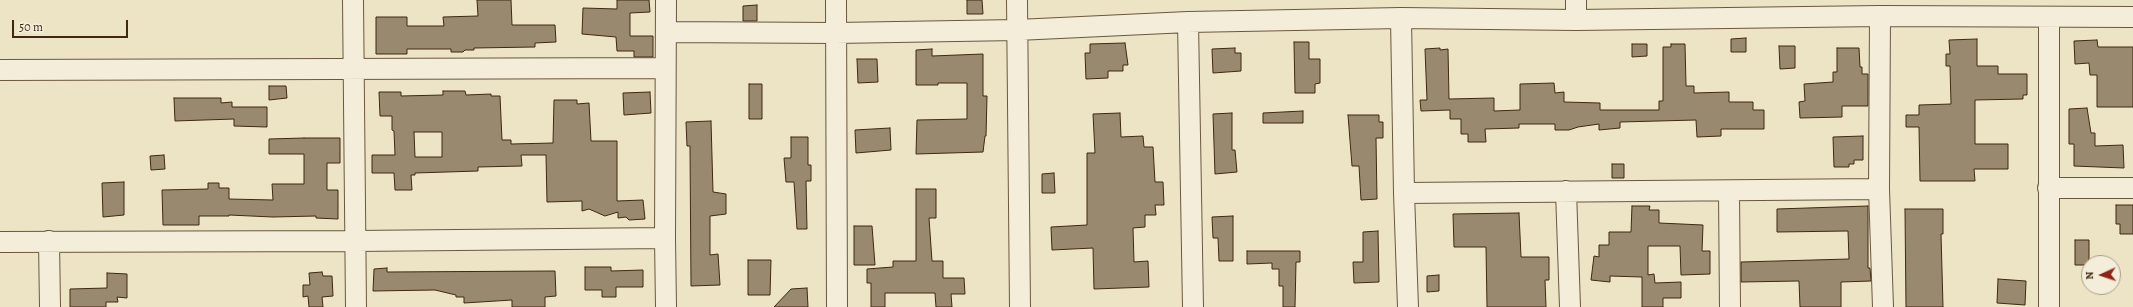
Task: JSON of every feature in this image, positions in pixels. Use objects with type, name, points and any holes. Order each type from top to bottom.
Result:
[{"type":"street","points":[[353,0],[356,307]]},
{"type":"street","points":[[666,0],[664,238],[666,307]]},
{"type":"street","points":[[836,0],[837,307]]},
{"type":"street","points":[[1017,0],[1020,307]]},
{"type":"street","points":[[1576,0],[1576,20]]},
{"type":"street","points":[[666,32],[836,33],[1017,30],[1188,22],[1401,18],[1576,20],[1880,16],[2133,17]]},
{"type":"street","points":[[1880,16],[1879,189],[1883,307]]},
{"type":"street","points":[[2049,17],[2049,307]]},
{"type":"street","points":[[1401,18],[1404,193],[1408,307]]},
{"type":"street","points":[[1188,22],[1193,307]]},
{"type":"street","points":[[0,70],[665,68]]},
{"type":"street","points":[[2048,188],[2133,188]]},
{"type":"street","points":[[1404,193],[1566,191],[1729,192],[1879,189]]},
{"type":"street","points":[[1566,191],[1570,307]]},
{"type":"street","points":[[1729,192],[1730,307]]},
{"type":"street","points":[[0,242],[664,238]]},
{"type":"street","points":[[49,241],[50,307]]},
{"type":"building","points":[[477,0],[511,0],[512,25],[555,25],[556,42],[535,43],[535,47],[474,48],[474,50],[465,50],[463,52],[451,52],[451,49],[407,49],[407,54],[376,54],[376,17],[407,17],[407,26],[444,26],[443,17],[478,16]]},
{"type":"building","points":[[617,0],[649,0],[650,12],[630,13],[630,36],[653,36],[653,57],[634,57],[634,51],[617,51],[616,37],[582,34],[583,8],[617,9]]},
{"type":"building","points":[[967,0],[982,0],[983,14],[967,14]]},
{"type":"building","points":[[757,5],[757,21],[743,21],[743,6]]},
{"type":"building","points":[[1746,38],[1746,52],[1731,52],[1731,39]]},
{"type":"building","points":[[1977,39],[1977,66],[1998,66],[1998,74],[2027,74],[2027,95],[2023,95],[2023,99],[1975,100],[1975,144],[2008,144],[2008,169],[1974,169],[1975,181],[1920,181],[1919,127],[1906,127],[1906,115],[1919,115],[1919,105],[1951,104],[1950,66],[1946,66],[1946,54],[1950,54],[1949,40]]},
{"type":"building","points":[[2097,40],[2098,47],[2133,47],[2133,107],[2097,107],[2097,75],[2090,75],[2089,63],[2075,64],[2074,41]]},
{"type":"building","points":[[1294,42],[1309,42],[1309,59],[1320,59],[1320,83],[1315,84],[1315,93],[1295,93]]},
{"type":"building","points":[[1125,43],[1128,65],[1123,65],[1123,71],[1108,71],[1108,78],[1086,79],[1085,53],[1090,53],[1090,44]]},
{"type":"building","points":[[1632,44],[1647,44],[1647,56],[1632,57]]},
{"type":"building","points":[[1671,44],[1685,44],[1686,86],[1694,86],[1694,93],[1729,92],[1729,102],[1753,102],[1753,110],[1764,110],[1764,129],[1721,129],[1721,136],[1697,137],[1696,120],[1620,122],[1620,128],[1599,130],[1599,124],[1569,130],[1555,130],[1555,124],[1519,124],[1519,128],[1485,129],[1486,142],[1468,142],[1468,134],[1461,134],[1461,119],[1450,119],[1450,110],[1421,111],[1420,100],[1427,100],[1425,49],[1440,48],[1440,50],[1448,49],[1449,99],[1494,98],[1494,111],[1520,110],[1520,84],[1554,83],[1555,93],[1564,92],[1564,102],[1600,103],[1600,110],[1659,110],[1659,101],[1663,101],[1663,47],[1671,47]]},
{"type":"building","points":[[1779,46],[1795,46],[1795,68],[1780,69]]},
{"type":"building","points":[[1235,48],[1235,53],[1241,53],[1241,71],[1213,73],[1212,49]]},
{"type":"building","points":[[1837,48],[1859,48],[1862,74],[1868,74],[1868,106],[1842,106],[1842,117],[1800,118],[1799,102],[1805,101],[1804,84],[1833,82],[1833,72],[1837,72]]},
{"type":"building","points":[[932,49],[932,56],[983,54],[983,96],[987,96],[986,136],[983,152],[916,154],[917,120],[967,119],[967,83],[916,85],[916,50]]},
{"type":"building","points":[[857,59],[877,59],[878,82],[858,83]]},
{"type":"building","points":[[749,84],[762,84],[762,119],[749,119]]},
{"type":"building","points":[[269,86],[286,86],[287,98],[269,100]]},
{"type":"building","points":[[443,91],[465,91],[466,95],[491,94],[491,96],[500,96],[502,140],[511,140],[511,144],[553,143],[554,100],[577,100],[577,104],[589,103],[591,141],[617,141],[617,201],[643,200],[645,219],[629,220],[626,217],[618,218],[618,212],[605,216],[589,209],[582,211],[582,201],[547,202],[546,155],[521,155],[522,166],[478,167],[478,171],[415,173],[415,175],[411,175],[412,190],[395,190],[394,173],[372,173],[372,155],[395,155],[392,116],[380,116],[379,92],[401,92],[401,96],[443,95]],"holes":[[[414,132],[442,132],[442,157],[415,157]]]},
{"type":"building","points":[[650,92],[651,113],[624,115],[623,93]]},
{"type":"building","points":[[174,98],[221,98],[221,103],[232,102],[232,107],[267,107],[267,127],[234,126],[234,119],[175,121]]},
{"type":"building","points":[[2087,108],[2091,133],[2095,133],[2095,146],[2123,145],[2124,168],[2074,166],[2074,144],[2069,144],[2069,109]]},
{"type":"building","points":[[1303,111],[1303,123],[1263,123],[1263,113]]},
{"type":"building","points":[[1120,113],[1121,137],[1143,136],[1144,147],[1153,147],[1155,182],[1163,182],[1164,205],[1155,205],[1156,215],[1145,215],[1145,227],[1133,228],[1134,262],[1148,261],[1149,287],[1094,289],[1093,248],[1052,250],[1051,227],[1087,225],[1087,153],[1095,153],[1093,114]]},
{"type":"building","points":[[1232,113],[1232,150],[1235,150],[1237,172],[1215,174],[1213,114]]},
{"type":"building","points":[[1348,115],[1379,115],[1379,122],[1383,122],[1383,138],[1376,138],[1377,199],[1361,200],[1359,166],[1352,166]]},
{"type":"building","points":[[711,121],[713,192],[726,194],[726,214],[710,216],[710,255],[718,254],[720,285],[691,286],[690,146],[687,146],[686,122]]},
{"type":"building","points":[[890,128],[891,150],[856,153],[855,130]]},
{"type":"building","points":[[1863,136],[1863,160],[1854,160],[1854,164],[1849,164],[1849,167],[1834,167],[1833,137]]},
{"type":"building","points":[[791,137],[808,137],[808,165],[811,165],[811,181],[806,181],[807,229],[797,229],[794,182],[786,182],[784,158],[791,158]]},
{"type":"building","points":[[340,138],[340,163],[327,163],[327,190],[338,190],[338,219],[316,218],[316,216],[199,216],[199,225],[163,225],[162,190],[208,189],[208,183],[219,183],[219,188],[229,188],[229,199],[273,200],[272,184],[304,184],[304,154],[269,154],[269,139]]},
{"type":"building","points":[[164,155],[165,169],[151,170],[150,156]]},
{"type":"building","points":[[1612,164],[1624,164],[1624,178],[1612,178]]},
{"type":"building","points":[[1054,173],[1055,193],[1042,193],[1042,174]]},
{"type":"building","points":[[124,182],[124,215],[103,217],[102,183]]},
{"type":"building","points":[[916,189],[936,189],[936,218],[929,218],[932,261],[943,261],[943,278],[964,278],[965,294],[951,294],[952,307],[936,307],[935,293],[885,293],[885,307],[871,307],[871,283],[867,283],[867,269],[893,267],[893,261],[916,261]]},
{"type":"building","points":[[2116,205],[2133,205],[2133,234],[2120,234],[2120,224],[2116,224]]},
{"type":"building","points":[[1632,206],[1650,206],[1649,210],[1659,210],[1659,223],[1703,225],[1702,251],[1710,251],[1710,274],[1681,275],[1680,246],[1648,246],[1648,275],[1654,274],[1655,283],[1681,282],[1681,298],[1663,298],[1663,307],[1642,307],[1642,277],[1610,276],[1610,282],[1591,280],[1594,256],[1599,257],[1599,245],[1609,245],[1609,232],[1631,232]]},
{"type":"building","points":[[1868,206],[1868,268],[1870,268],[1871,281],[1841,282],[1841,307],[1800,307],[1799,281],[1741,282],[1741,262],[1849,259],[1848,231],[1777,232],[1777,209]]},
{"type":"building","points":[[1905,209],[1943,209],[1943,234],[1941,234],[1943,307],[1906,307]]},
{"type":"building","points":[[1519,213],[1521,257],[1549,257],[1549,280],[1545,280],[1546,307],[1487,307],[1486,247],[1454,247],[1453,214]]},
{"type":"building","points":[[1233,216],[1233,261],[1219,261],[1218,238],[1213,238],[1212,217]]},
{"type":"building","points":[[854,226],[872,226],[875,265],[854,265]]},
{"type":"building","points":[[1378,231],[1379,282],[1354,283],[1353,262],[1363,262],[1363,232]]},
{"type":"building","points":[[2075,240],[2089,240],[2089,255],[2081,255],[2081,265],[2075,265]]},
{"type":"building","points":[[1247,251],[1300,251],[1300,262],[1296,262],[1295,307],[1283,307],[1283,286],[1279,286],[1279,269],[1272,269],[1272,263],[1247,264]]},
{"type":"building","points":[[748,260],[771,260],[770,295],[748,295]]},
{"type":"building","points":[[585,267],[611,267],[611,271],[643,270],[643,287],[616,287],[616,297],[602,297],[602,290],[585,290]]},
{"type":"building","points":[[387,268],[387,272],[555,271],[556,296],[545,297],[545,307],[512,307],[512,300],[464,303],[464,297],[456,297],[456,295],[435,290],[373,291],[374,269]]},
{"type":"building","points":[[322,272],[323,276],[332,276],[333,296],[322,297],[323,307],[309,307],[308,296],[303,297],[303,285],[310,285],[309,273]]},
{"type":"building","points":[[107,273],[127,274],[127,298],[117,297],[118,302],[106,302],[106,307],[70,307],[70,289],[107,288]]},
{"type":"building","points":[[1439,275],[1439,291],[1427,292],[1427,276]]},
{"type":"building","points":[[1998,279],[2026,281],[2025,305],[1997,303]]},
{"type":"building","points":[[807,288],[808,307],[774,307],[791,289]]}]
